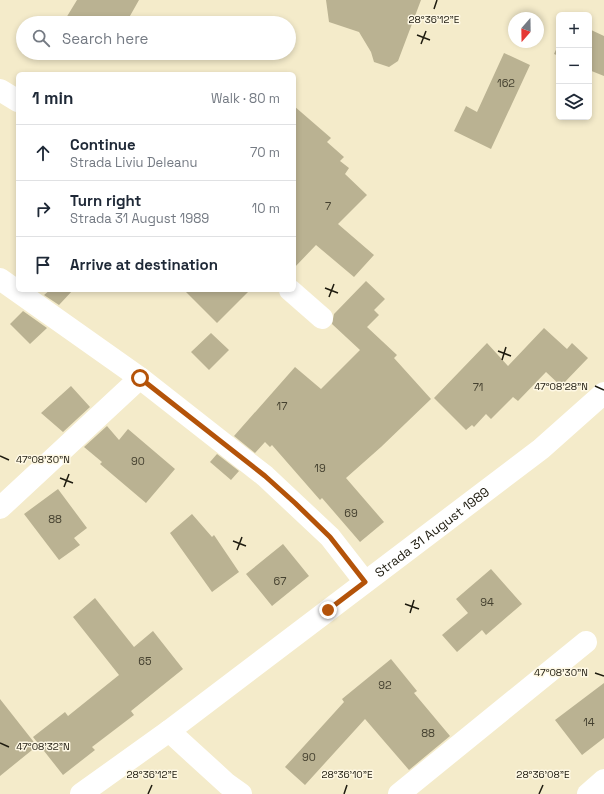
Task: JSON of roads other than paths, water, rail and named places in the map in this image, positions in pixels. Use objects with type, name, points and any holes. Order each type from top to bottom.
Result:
[{"type":"street","points":[[0,90],[16,100]]},
{"type":"street","points":[[0,279],[16,290]]},
{"type":"street","points":[[18,292],[140,378],[265,476],[330,537],[365,582]]},
{"type":"street","points":[[292,292],[322,318]]},
{"type":"street","points":[[0,508],[140,378]]},
{"type":"street","name":"Strada 31 August 1989","points":[[81,794],[169,731],[541,449],[604,393]]},
{"type":"street","points":[[399,794],[586,642]]},
{"type":"street","points":[[169,731],[227,784],[241,794]]},
{"type":"street","points":[[588,794],[604,780]]}]
